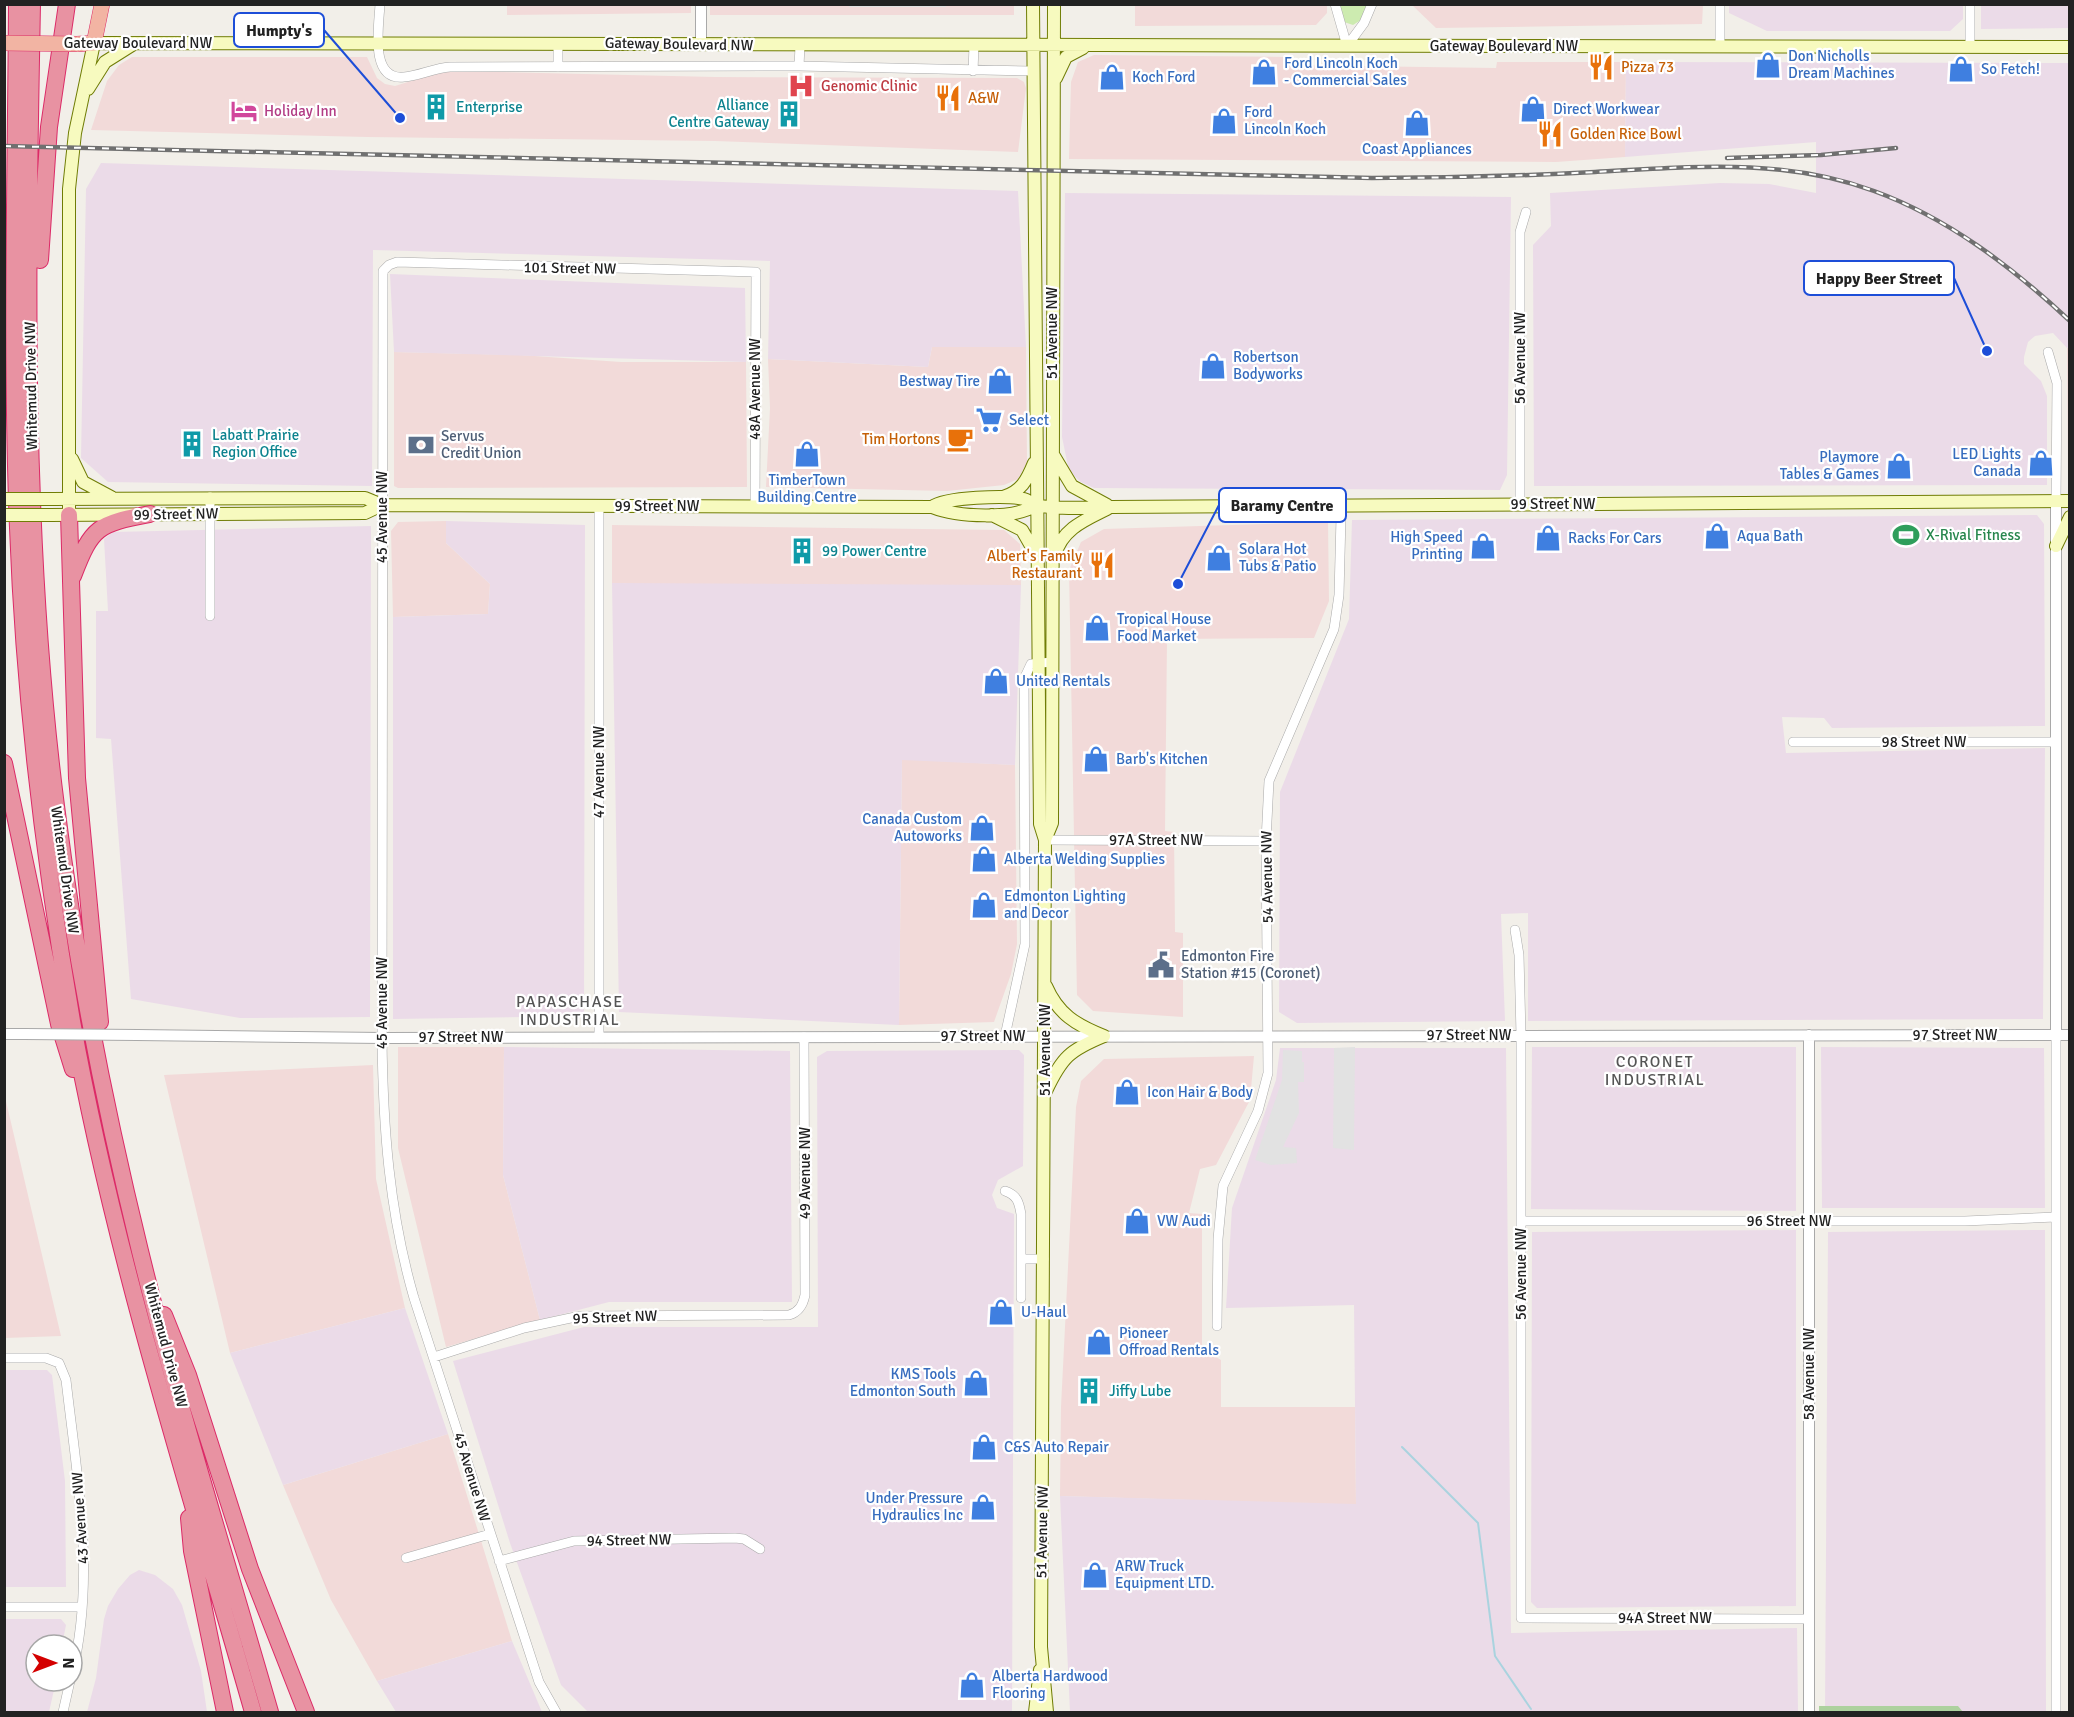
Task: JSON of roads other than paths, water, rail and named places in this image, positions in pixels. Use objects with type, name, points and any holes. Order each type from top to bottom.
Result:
[{"type":"highway","name":"Whitemud Drive NW","points":[[17,4],[22,368],[44,702],[69,901],[100,1080],[149,1287],[270,1713]]},
{"type":"highway","name":"Whitemud Drive NW","points":[[32,4],[18,528],[34,752],[65,976],[94,1126],[125,1258],[253,1713]]},
{"type":"highway","points":[[22,368],[38,309],[49,127],[67,4]]},
{"type":"highway","points":[[94,44],[102,4]]},
{"type":"highway","name":"Gateway Boulevard NW","points":[[4,43],[94,44]]},
{"type":"highway","points":[[4,303],[22,368]]},
{"type":"highway","points":[[69,507],[69,585],[77,778],[101,1033],[100,1080]]},
{"type":"highway","points":[[69,585],[84,548],[95,532],[106,524],[150,514]]},
{"type":"highway","points":[[4,763],[65,1046],[94,1126]]},
{"type":"highway","points":[[149,1287],[173,1331],[250,1569],[306,1713]]},
{"type":"highway","points":[[185,1475],[192,1551],[225,1713]]},
{"type":"main road","name":"51 Avenue NW","points":[[1033,4],[1032,71],[1037,329],[1037,662],[1040,824],[1046,840]]},
{"type":"main road","name":"51 Avenue NW","points":[[1047,1713],[1041,1660],[1046,840],[1052,823],[1054,4]]},
{"type":"main road","points":[[75,133],[83,101],[101,67],[113,55],[137,43]]},
{"type":"main road","name":"Gateway Boulevard NW","points":[[94,44],[701,43],[800,46],[2070,47]]},
{"type":"main road","points":[[69,507],[69,204],[75,133],[94,44]]},
{"type":"main road","points":[[1054,99],[1056,74],[1063,61],[1076,50],[1089,46]]},
{"type":"main road","points":[[1032,71],[1043,76],[1054,99]]},
{"type":"main road","points":[[68,449],[76,472],[83,482],[117,499]]},
{"type":"main road","points":[[1052,450],[1059,468],[1072,486],[1111,507]]},
{"type":"main road","points":[[993,498],[1013,494],[1019,489],[1029,476],[1036,458]]},
{"type":"main road","name":"99 Street NW","points":[[4,515],[50,515],[69,507],[117,499],[210,497],[365,498],[382,504],[932,507],[949,513],[988,514],[1025,512],[1036,505]]},
{"type":"main road","name":"99 Street NW","points":[[932,507],[940,501],[951,499],[993,498],[1023,499],[1036,505],[1111,507],[2070,501]]},
{"type":"main road","name":"99 Street NW","points":[[4,499],[49,499],[69,507],[150,514],[365,513],[382,504]]},
{"type":"main road","points":[[1052,568],[1062,537],[1084,520],[1111,507]]},
{"type":"main road","points":[[988,514],[1022,530],[1031,543],[1036,558]]},
{"type":"main road","points":[[2056,546],[2070,517]]},
{"type":"main road","points":[[1045,982],[1066,1017],[1078,1026],[1104,1036]]},
{"type":"main road","points":[[1045,1095],[1059,1065],[1066,1056],[1075,1048],[1104,1036]]},
{"type":"main road","name":"51 Avenue NW","points":[[1035,1713],[1041,1660]]},
{"type":"street","points":[[380,4],[380,43]]},
{"type":"street","points":[[701,4],[701,43]]},
{"type":"street","points":[[1335,4],[1347,46]]},
{"type":"street","points":[[1347,46],[1364,23],[1372,4]]},
{"type":"street","points":[[1720,4],[1720,46]]},
{"type":"street","points":[[1970,4],[1970,46]]},
{"type":"street","name":"Gateway Boulevard NW","points":[[380,43],[380,63],[387,73],[396,77],[450,67],[799,66],[1032,71]]},
{"type":"street","points":[[558,43],[558,67]]},
{"type":"street","points":[[799,66],[800,46]]},
{"type":"street","points":[[974,46],[974,71]]},
{"type":"street","name":"56 Avenue NW","points":[[1520,504],[1520,232],[1526,212]]},
{"type":"street","name":"101 Street NW","points":[[386,267],[397,262],[756,272]]},
{"type":"street","name":"45 Avenue NW","points":[[386,267],[382,275],[382,1038],[383,1107],[392,1198],[404,1264],[489,1534],[539,1682],[556,1713]]},
{"type":"street","name":"48A Avenue NW","points":[[755,507],[756,272]]},
{"type":"street","points":[[2048,352],[2057,383],[2056,1713]]},
{"type":"street","points":[[210,497],[210,616]]},
{"type":"street","name":"54 Avenue NW","points":[[1217,1326],[1218,1239],[1223,1186],[1265,1090],[1269,1036],[1267,802],[1273,768],[1334,629],[1338,613],[1341,517],[1338,505]]},
{"type":"street","name":"47 Avenue NW","points":[[599,506],[599,1037]]},
{"type":"street","points":[[1037,662],[1052,662]]},
{"type":"street","name":"51 Avenue NW","points":[[1005,1036],[1025,944],[1024,679],[1030,664],[1037,662]]},
{"type":"street","name":"98 Street NW","points":[[1793,742],[2056,742]]},
{"type":"street","name":"97A Street NW","points":[[1046,840],[1266,841]]},
{"type":"street","name":"56 Avenue NW","points":[[1515,930],[1519,955],[1521,1035],[1521,1618]]},
{"type":"street","name":"97 Street NW","points":[[4,1034],[382,1038],[2070,1035]]},
{"type":"street","name":"58 Avenue NW","points":[[1809,1035],[1809,1713]]},
{"type":"street","name":"49 Avenue NW","points":[[800,1309],[805,1295],[804,1037]]},
{"type":"street","points":[[1005,1191],[1019,1201],[1021,1298]]},
{"type":"street","name":"96 Street NW","points":[[1521,1221],[1965,1221],[2056,1217]]},
{"type":"street","points":[[1021,1259],[1044,1259]]},
{"type":"street","name":"95 Street NW","points":[[434,1357],[524,1328],[574,1317],[789,1315],[800,1309]]},
{"type":"street","name":"43 Avenue NW","points":[[4,1358],[46,1358],[59,1363],[66,1380],[84,1533],[81,1607],[78,1633]]},
{"type":"street","points":[[406,1558],[489,1534]]},
{"type":"street","name":"94 Street NW","points":[[499,1561],[574,1541],[735,1538],[744,1539],[760,1549]]},
{"type":"street","points":[[4,1607],[81,1607]]},
{"type":"street","name":"94A Street NW","points":[[1521,1618],[1809,1619]]},
{"type":"street","points":[[63,1713],[67,1693]]},
{"type":"waterway","points":[[1402,1447],[1478,1523],[1495,1656],[1531,1709]]},
{"type":"railway","points":[[4,146],[1372,178],[1511,176],[1701,167],[1771,169],[1840,180],[1874,191],[1928,215],[2002,263],[2070,321]]},
{"type":"railway","points":[[1727,158],[1821,155],[1896,148]]},
{"type":"place","name":"Don Nicholls Dream Machines","points":[[1768,65]]},
{"type":"place","name":"Pizza 73","points":[[1601,67]]},
{"type":"place","name":"So Fetch!","points":[[1961,69]]},
{"type":"place","name":"Ford Lincoln Koch - Commercial Sales","points":[[1264,72]]},
{"type":"place","name":"Koch Ford","points":[[1112,77]]},
{"type":"place","name":"Genomic Clinic","points":[[801,86]]},
{"type":"place","name":"A&W","points":[[948,98]]},
{"type":"place","name":"Enterprise","points":[[436,107]]},
{"type":"place","name":"Direct Workwear","points":[[1533,109]]},
{"type":"place","name":"Holiday Inn","points":[[244,111]]},
{"type":"place","name":"Alliance Centre Gateway","points":[[789,114]]},
{"type":"place","name":"Humpty's","points":[[400,118]]},
{"type":"place","name":"Ford Lincoln Koch","points":[[1224,121]]},
{"type":"place","name":"Coast Appliances","points":[[1417,123]]},
{"type":"place","name":"Golden Rice Bowl","points":[[1550,134]]},
{"type":"place","name":"Happy Beer Street","points":[[1987,351]]},
{"type":"place","name":"Robertson Bodyworks","points":[[1213,366]]},
{"type":"place","name":"Bestway Tire","points":[[1000,381]]},
{"type":"place","name":"Select","points":[[989,420]]},
{"type":"place","name":"Tim Hortons","points":[[960,439]]},
{"type":"place","name":"Labatt Prairie Region Office","points":[[192,444]]},
{"type":"place","name":"Servus Credit Union","points":[[421,445]]},
{"type":"place","name":"TimberTown Building Centre","points":[[807,454]]},
{"type":"place","name":"LED Lights Canada","points":[[2041,463]]},
{"type":"place","name":"Playmore Tables & Games","points":[[1899,466]]},
{"type":"place","name":"X-Rival Fitness","points":[[1906,535]]},
{"type":"place","name":"Aqua Bath","points":[[1717,536]]},
{"type":"place","name":"Racks For Cars","points":[[1548,538]]},
{"type":"place","name":"High Speed Printing","points":[[1483,546]]},
{"type":"place","name":"99 Power Centre","points":[[802,551]]},
{"type":"place","name":"Solara Hot Tubs & Patio","points":[[1219,558]]},
{"type":"place","name":"Albert's Family Restaurant","points":[[1102,565]]},
{"type":"place","name":"Baramy Centre","points":[[1178,584]]},
{"type":"place","name":"Tropical House Food Market","points":[[1097,628]]},
{"type":"place","name":"United Rentals","points":[[996,681]]},
{"type":"place","name":"Barb's Kitchen","points":[[1096,759]]},
{"type":"place","name":"Canada Custom Autoworks","points":[[982,828]]},
{"type":"place","name":"Alberta Welding Supplies","points":[[984,859]]},
{"type":"place","name":"Edmonton Lighting and Decor","points":[[984,905]]},
{"type":"place","name":"Edmonton Fire Station #15 (Coronet)","points":[[1161,965]]},
{"type":"place","name":"Icon Hair & Body","points":[[1127,1092]]},
{"type":"place","name":"VW Audi","points":[[1137,1221]]},
{"type":"place","name":"U-Haul","points":[[1001,1312]]},
{"type":"place","name":"Pioneer Offroad Rentals","points":[[1099,1342]]},
{"type":"place","name":"KMS Tools Edmonton South","points":[[976,1383]]},
{"type":"place","name":"Jiffy Lube","points":[[1089,1391]]},
{"type":"place","name":"C&S Auto Repair","points":[[984,1447]]},
{"type":"place","name":"Under Pressure Hydraulics Inc","points":[[983,1507]]},
{"type":"place","name":"ARW Truck Equipment LTD.","points":[[1095,1575]]},
{"type":"place","name":"Alberta Hardwood Flooring","points":[[972,1685]]},
{"type":"district","name":"PAPASCHASE INDUSTRIAL","points":[[570,1011]]},
{"type":"district","name":"CORONET INDUSTRIAL","points":[[1655,1071]]}]
